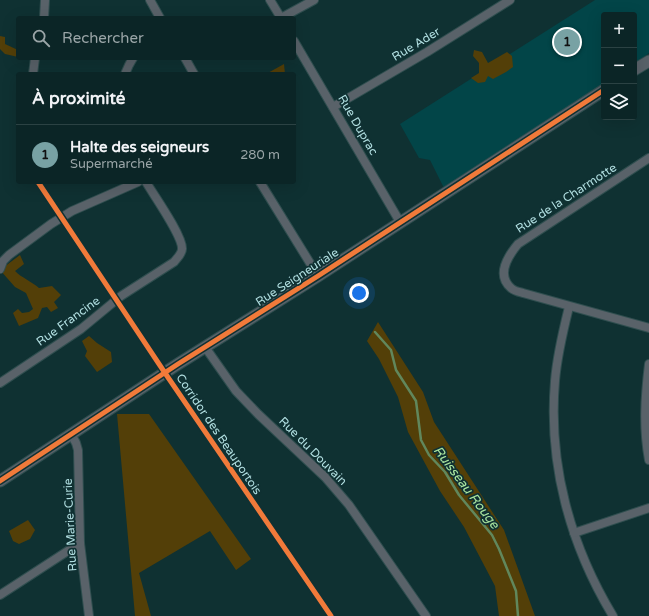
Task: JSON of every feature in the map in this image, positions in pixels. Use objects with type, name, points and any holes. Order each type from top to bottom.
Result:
[{"type":"street","points":[[44,16],[45,0]]},
{"type":"street","points":[[150,0],[159,16]]},
{"type":"street","points":[[270,0],[280,16]]},
{"type":"street","points":[[285,16],[314,0]]},
{"type":"street","name":"Rue Ader","points":[[333,107],[427,52],[510,0]]},
{"type":"street","name":"Rue Duprac","points":[[296,43],[400,222]]},
{"type":"street","points":[[33,72],[35,60]]},
{"type":"street","points":[[126,72],[133,60]]},
{"type":"street","points":[[186,60],[193,72]]},
{"type":"street","points":[[637,68],[649,61]]},
{"type":"street","name":"Rue Seigneuriale","points":[[0,481],[601,92]]},
{"type":"street","name":"Rue de la Charmotte","points":[[649,158],[518,244],[509,255],[505,264],[504,274],[507,284],[512,289],[649,328]]},
{"type":"street","points":[[0,269],[9,255],[51,224],[72,211],[133,184]]},
{"type":"street","name":"Rue Francine","points":[[0,383],[81,329],[121,296],[174,262],[179,256],[182,248],[177,233],[147,184]]},
{"type":"street","points":[[261,184],[318,276]]},
{"type":"street","points":[[569,306],[560,344],[555,381],[554,425],[556,458],[560,486],[574,533],[586,565],[614,616]]},
{"type":"street","name":"Rue du Douvain","points":[[205,347],[236,391],[324,477],[349,505],[426,616]]},
{"type":"street","points":[[649,364],[644,408],[645,436],[649,460]]},
{"type":"street","name":"Rue Marie-Curie","points":[[71,434],[78,450],[80,543],[89,616]]},
{"type":"street","points":[[574,533],[649,508]]},
{"type":"street","points":[[0,595],[80,543]]},
{"type":"shaded area","points":[[595,0],[649,0],[649,53],[637,62],[637,12],[601,12],[601,86],[446,192],[430,160],[419,158],[400,124]]},
{"type":"shaded area","points":[[0,36],[5,37],[5,44],[16,49],[16,57],[5,54],[0,49]]},
{"type":"shaded area","points":[[474,50],[482,52],[488,63],[507,52],[512,56],[513,67],[493,79],[488,76],[485,82],[478,83],[471,78],[479,73],[479,63],[473,56]]},
{"type":"shaded area","points":[[284,64],[285,72],[270,72]]},
{"type":"shaded area","points":[[20,255],[24,264],[15,271],[39,288],[52,286],[61,295],[54,302],[58,308],[51,312],[47,307],[42,308],[38,318],[19,326],[13,313],[18,309],[22,313],[29,312],[33,309],[26,293],[15,287],[0,270]]},
{"type":"shaded area","points":[[378,322],[423,392],[434,422],[504,530],[535,616],[499,616],[495,586],[464,527],[440,491],[408,432],[398,397],[379,359],[367,341]]},
{"type":"shaded area","points":[[89,336],[111,352],[112,362],[97,372],[85,356],[87,351],[82,341]]},
{"type":"shaded area","points":[[117,414],[149,414],[251,559],[236,570],[210,531],[139,573],[151,616],[135,616]]},
{"type":"shaded area","points":[[28,520],[35,530],[30,539],[19,544],[13,541],[9,531]]},
{"type":"waterway","name":"Ruisseau Rouge","points":[[375,332],[391,350],[396,370],[416,401],[421,440],[429,455],[445,472],[459,495],[492,535],[516,591],[518,616]]},
{"type":"cycle path","points":[[0,481],[178,364],[318,276],[601,92]]},
{"type":"cycle path","name":"Corridor des Beauportois","points":[[39,184],[165,373],[331,616]]},
{"type":"place","name":"Halte des seigneurs","points":[[567,42]]}]
